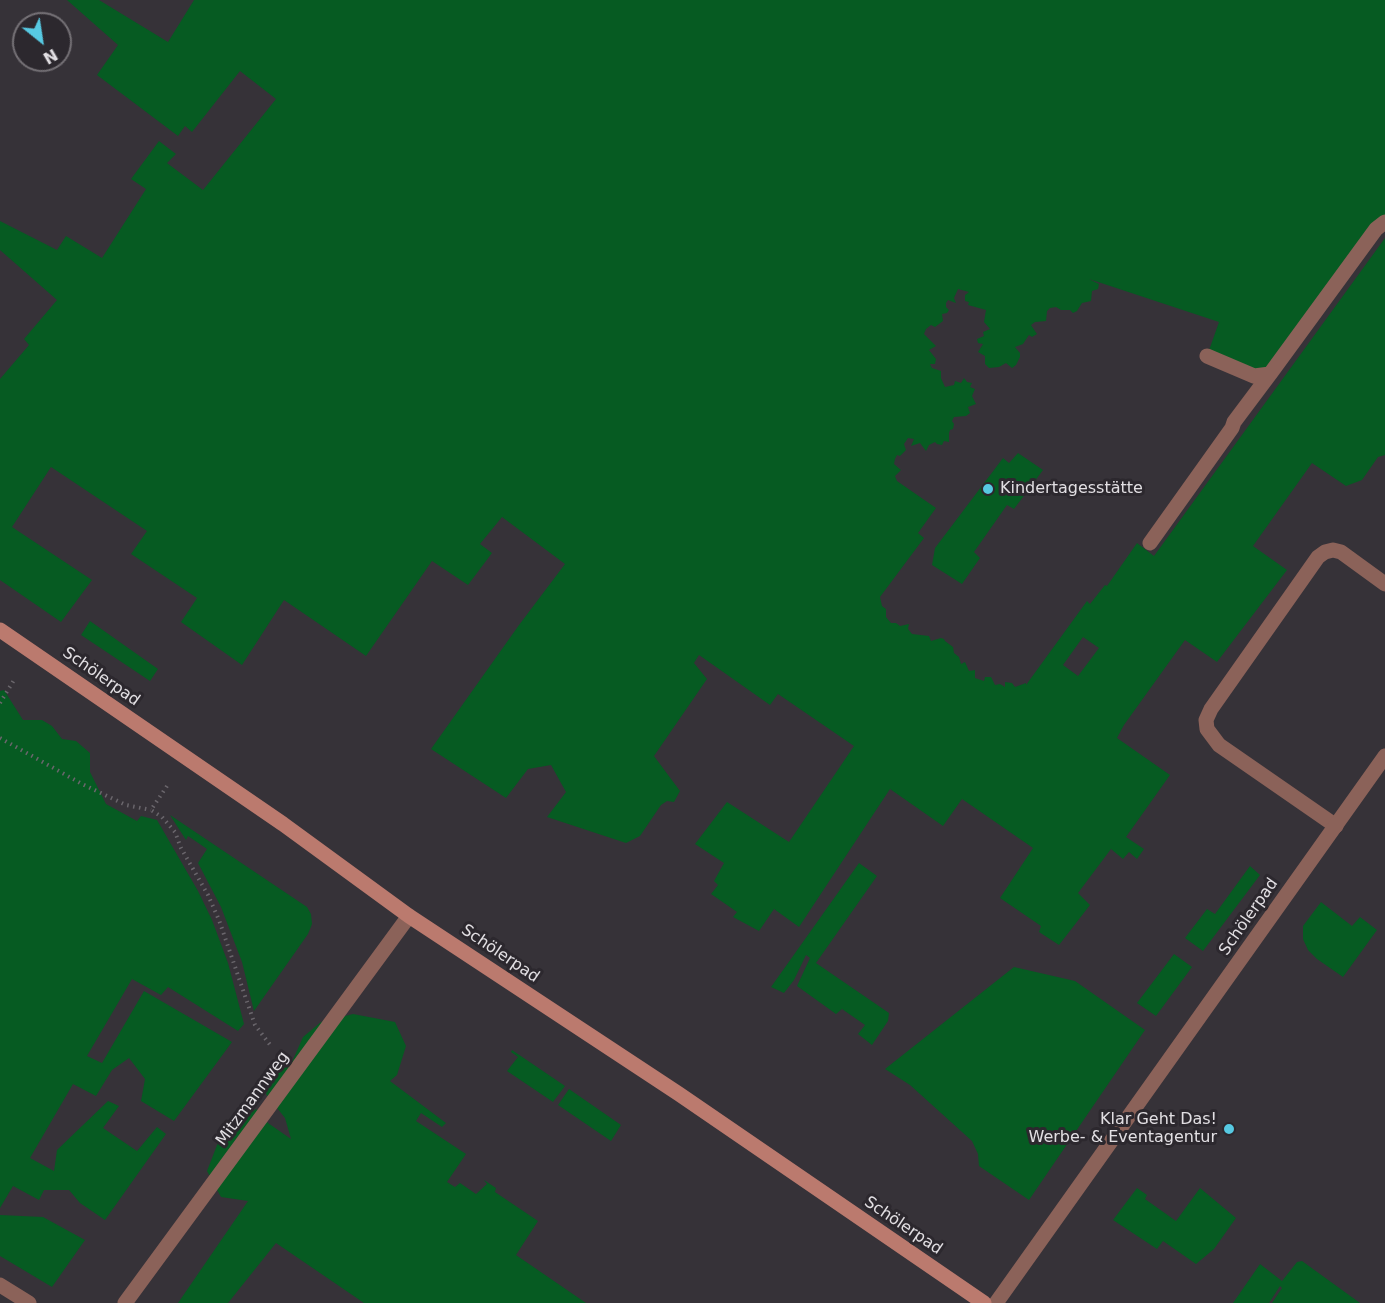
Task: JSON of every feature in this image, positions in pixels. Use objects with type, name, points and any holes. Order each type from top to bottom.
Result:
[{"type":"street","points":[[1150,543],[1234,422],[1376,229],[1385,222]]},
{"type":"street","points":[[1207,356],[1254,376],[1270,374]]},
{"type":"street","points":[[1336,826],[1219,745],[1207,729],[1206,720],[1210,709],[1318,557],[1333,550],[1341,552],[1385,584]]},
{"type":"street","name":"Schölerpad","points":[[0,630],[283,824],[409,916],[678,1094],[984,1303]]},
{"type":"street","name":"Schölerpad","points":[[996,1303],[1385,756]]},
{"type":"street","name":"Mitzmannweg","points":[[125,1303],[409,916]]},
{"type":"street","points":[[0,1285],[28,1303]]},
{"type":"path","points":[[0,738],[82,784],[126,805],[151,810],[162,817],[175,832],[181,848],[208,895],[219,920],[255,1025],[293,1076]]},
{"type":"path","points":[[151,810],[185,758]]},
{"type":"green space","points":[[67,0],[99,0],[168,42],[194,0],[1385,0],[1385,222],[1270,374],[1207,356],[1219,322],[1089,279],[1099,284],[1098,289],[1092,291],[1091,301],[1082,303],[1073,313],[1070,310],[1050,308],[1047,311],[1046,321],[1035,322],[1031,325],[1037,334],[1032,337],[1029,335],[1023,344],[1015,347],[1020,353],[1016,365],[1012,368],[1006,363],[999,367],[989,368],[985,364],[985,356],[978,352],[983,344],[978,343],[977,339],[984,336],[983,332],[990,329],[984,322],[986,310],[968,305],[969,302],[965,301],[965,295],[969,292],[958,289],[954,298],[956,303],[948,300],[946,303],[949,310],[942,314],[943,321],[935,327],[931,325],[924,334],[936,346],[929,350],[936,359],[935,364],[930,364],[932,368],[941,371],[945,387],[954,385],[955,381],[961,383],[964,378],[967,382],[972,383],[970,387],[975,389],[972,396],[976,404],[968,407],[970,413],[966,416],[954,417],[949,442],[944,441],[942,445],[935,442],[929,445],[926,451],[920,443],[911,446],[914,439],[908,438],[904,444],[906,450],[900,456],[897,455],[895,459],[894,464],[901,470],[895,476],[897,481],[936,508],[918,533],[924,538],[880,597],[882,606],[886,609],[886,617],[891,623],[900,626],[909,624],[908,629],[912,634],[929,636],[931,641],[944,639],[953,647],[961,664],[965,662],[969,671],[975,670],[975,678],[984,681],[985,677],[991,677],[995,685],[1000,684],[1005,687],[1005,682],[1012,683],[1015,687],[1026,683],[1026,685],[1087,601],[1090,604],[1105,585],[1107,586],[1137,543],[1154,556],[1385,238],[1385,455],[1378,457],[1362,480],[1346,486],[1312,463],[1253,546],[1287,570],[1217,662],[1185,640],[1124,725],[1117,738],[1170,775],[1126,837],[1144,849],[1137,859],[1129,852],[1123,859],[1111,849],[1078,893],[1090,905],[1059,945],[1039,932],[1041,926],[1000,898],[1033,848],[962,799],[943,826],[890,789],[799,927],[774,909],[759,931],[733,917],[737,912],[711,894],[718,885],[714,881],[724,863],[695,844],[727,802],[789,842],[854,746],[778,694],[770,705],[699,655],[694,663],[707,679],[654,756],[680,791],[674,802],[667,801],[661,805],[640,836],[626,843],[547,817],[566,792],[551,765],[528,769],[506,798],[431,749],[565,564],[502,517],[480,544],[492,553],[468,585],[432,561],[366,656],[284,600],[242,665],[181,622],[197,598],[131,554],[147,531],[51,467],[12,527],[92,580],[61,622],[0,580],[0,379],[29,345],[24,339],[57,300],[0,250],[0,221],[57,250],[66,236],[102,258],[146,189],[131,179],[159,141],[176,154],[167,163],[203,190],[276,99],[240,71],[192,132],[185,126],[178,136],[97,75],[118,45]],"holes":[[[1083,637],[1099,648],[1078,676],[1063,665]]]},
{"type":"green space","points":[[1018,453],[1043,470],[1014,509],[1007,505],[974,552],[980,558],[962,584],[932,565],[935,548],[1003,458],[1009,463]]},
{"type":"green space","points":[[90,621],[158,669],[150,681],[81,635]]},
{"type":"green space","points":[[4,690],[23,720],[42,720],[52,726],[62,739],[76,741],[90,753],[90,772],[106,804],[137,821],[141,816],[157,820],[212,920],[228,963],[244,1024],[238,1031],[168,987],[161,995],[132,979],[87,1056],[102,1063],[144,991],[232,1042],[174,1121],[141,1101],[145,1079],[129,1058],[112,1070],[96,1096],[73,1084],[30,1158],[54,1171],[57,1150],[108,1101],[119,1106],[103,1128],[137,1151],[157,1127],[166,1134],[105,1220],[80,1203],[69,1190],[44,1190],[39,1200],[13,1186],[0,1208],[0,691]]},
{"type":"green space","points":[[170,815],[307,907],[311,914],[312,924],[308,934],[254,1011],[242,962],[221,907],[198,863],[207,849],[188,836],[186,840]]},
{"type":"green space","points":[[859,863],[877,876],[816,963],[889,1013],[888,1021],[872,1045],[858,1034],[865,1025],[842,1009],[836,1014],[797,986],[810,958],[806,955],[794,980],[784,993],[771,987]]},
{"type":"green space","points":[[1250,866],[1260,875],[1203,951],[1185,938],[1207,909],[1215,914]]},
{"type":"green space","points":[[1321,902],[1352,926],[1360,917],[1377,930],[1343,977],[1317,959],[1308,950],[1303,939],[1303,926]]},
{"type":"green space","points":[[1174,954],[1192,967],[1156,1016],[1137,1003]]},
{"type":"green space","points":[[1014,967],[1075,981],[1145,1030],[1029,1200],[979,1166],[978,1154],[972,1141],[910,1085],[885,1069]]},
{"type":"green space","points":[[353,1014],[395,1022],[406,1046],[397,1075],[390,1081],[446,1123],[442,1127],[421,1113],[416,1121],[466,1154],[447,1182],[455,1187],[460,1183],[476,1194],[487,1184],[484,1180],[496,1188],[495,1192],[538,1221],[516,1255],[586,1303],[364,1303],[276,1243],[228,1303],[178,1303],[248,1201],[221,1197],[207,1171],[219,1140],[233,1125],[256,1109],[268,1123],[291,1139],[285,1118],[266,1094],[269,1080],[292,1062],[303,1037],[321,1022]]},
{"type":"green space","points":[[512,1050],[565,1086],[553,1102],[507,1071],[518,1057],[511,1052]]},
{"type":"green space","points":[[569,1089],[621,1125],[611,1141],[558,1105]]},
{"type":"green space","points":[[1137,1188],[1147,1195],[1145,1199],[1176,1221],[1200,1188],[1236,1218],[1214,1249],[1196,1264],[1163,1241],[1157,1249],[1113,1220]]},
{"type":"green space","points":[[0,1215],[43,1217],[85,1240],[52,1287],[0,1256]]},
{"type":"green space","points":[[1302,1261],[1360,1303],[1272,1303],[1282,1288],[1280,1286],[1269,1303],[1233,1303],[1260,1264],[1282,1281],[1297,1262]]},
{"type":"place","name":"Kindertagesstätte","points":[[988,489]]},
{"type":"place","name":"Klar Geht Das! Werbe- & Eventagentur","points":[[1229,1129]]}]
